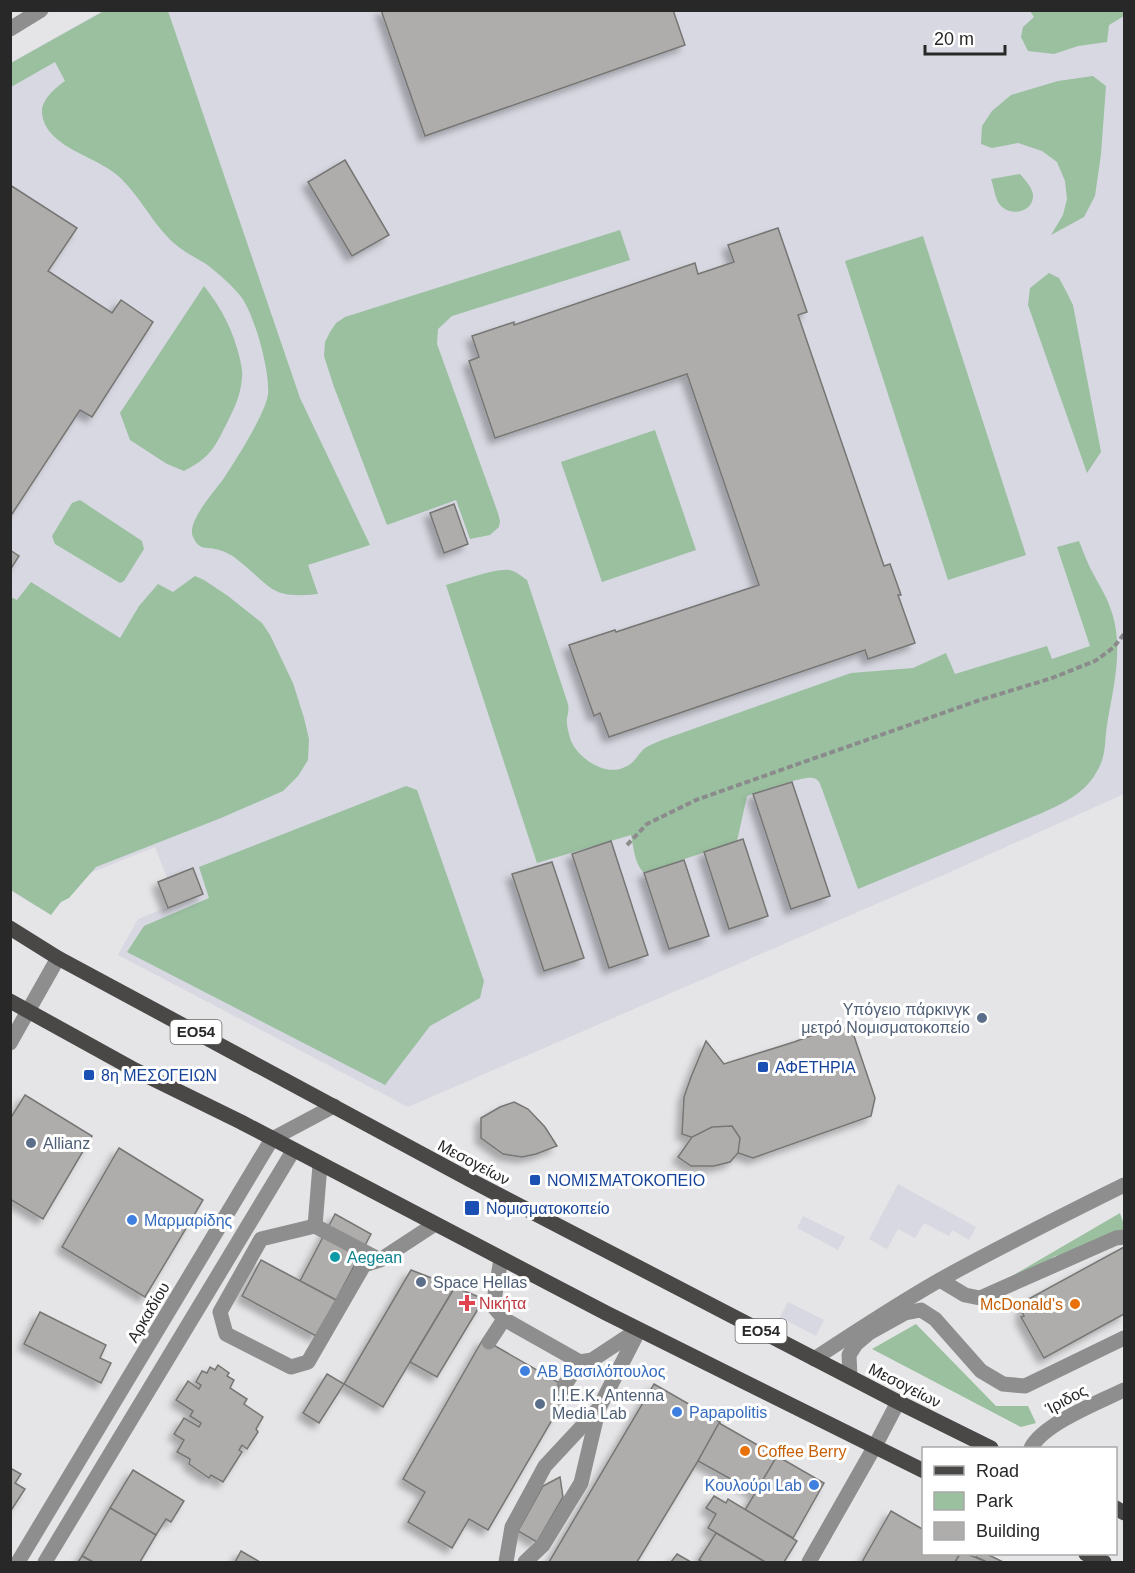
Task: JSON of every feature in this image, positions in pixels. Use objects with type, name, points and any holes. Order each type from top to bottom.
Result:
[{"type":"main road","name":"Μεσογείων","points":[[10,928],[58,958],[474,1182],[987,1447]]},
{"type":"main road","points":[[10,1001],[135,1070],[639,1330],[922,1470]]},
{"type":"main road","points":[[1088,1555],[1104,1563]]},
{"type":"street","points":[[10,29],[41,10]]},
{"type":"street","points":[[10,1042],[58,958]]},
{"type":"street","points":[[272,1139],[334,1106]]},
{"type":"street","name":"Αρκαδίου","points":[[18,1563],[272,1139]]},
{"type":"street","points":[[45,1563],[293,1151]]},
{"type":"street","points":[[315,1226],[320,1165]]},
{"type":"street","points":[[814,1359],[940,1280],[1037,1228],[1125,1185]]},
{"type":"street","points":[[380,1260],[315,1226],[261,1239],[220,1312],[226,1334],[291,1367],[308,1362],[364,1265],[380,1260],[435,1224]]},
{"type":"street","points":[[940,1280],[965,1295],[980,1298],[1116,1238],[1125,1237]]},
{"type":"street","points":[[501,1259],[493,1306],[504,1319],[580,1362],[592,1360],[639,1330]]},
{"type":"street","points":[[850,1377],[849,1355],[856,1344],[868,1333],[905,1313],[921,1310],[935,1319],[981,1371],[1003,1384],[1025,1386],[1125,1338]]},
{"type":"street","points":[[489,1342],[504,1319]]},
{"type":"street","points":[[525,1563],[543,1545],[581,1483],[599,1408],[639,1330]]},
{"type":"street","points":[[564,1386],[580,1362]]},
{"type":"street","name":"Ίριδος","points":[[1032,1447],[1052,1426],[1125,1390]]},
{"type":"street","points":[[809,1563],[898,1402]]},
{"type":"street","points":[[506,1563],[512,1527],[545,1466],[599,1408]]},
{"type":"path","points":[[627,845],[647,824],[696,800],[977,701],[1073,670],[1095,661],[1113,648],[1124,634]]},
{"type":"shaded area","points":[[104,10],[1124,11],[1124,794],[948,873],[408,1107],[118,955],[138,919],[168,907],[158,882],[167,878],[155,847],[48,890],[37,907],[11,891],[10,63]]},
{"type":"shaded area","points":[[898,1184],[976,1227],[969,1240],[952,1230],[949,1236],[924,1223],[915,1238],[898,1229],[887,1249],[869,1239]]},
{"type":"shaded area","points":[[803,1216],[845,1237],[838,1250],[797,1228]]},
{"type":"shaded area","points":[[788,1302],[824,1320],[816,1336],[780,1317]]},
{"type":"green space","points":[[104,11],[168,11],[300,398],[370,545],[308,565],[318,594],[290,595],[273,590],[237,559],[219,550],[201,547],[193,537],[192,531],[197,515],[224,478],[249,437],[262,413],[268,394],[267,372],[261,344],[242,298],[215,271],[175,244],[159,228],[133,191],[117,175],[73,150],[52,134],[45,125],[42,108],[46,99],[65,81],[55,62],[11,87],[11,63]]},
{"type":"green space","points":[[1030,11],[1124,11],[1124,16],[1109,25],[1107,42],[1078,46],[1054,54],[1028,51],[1021,37],[1023,27],[1034,17]]},
{"type":"green space","points":[[1093,76],[1106,86],[1095,196],[1084,217],[1051,235],[1063,215],[1067,199],[1065,181],[1057,162],[1042,151],[1018,143],[992,148],[981,144],[982,126],[992,111],[1011,95],[1058,81]]},
{"type":"green space","points":[[1020,174],[1033,195],[1026,209],[1016,212],[1001,206],[991,179]]},
{"type":"green space","points":[[620,230],[630,260],[452,316],[438,329],[437,344],[498,513],[499,527],[490,535],[470,539],[456,500],[387,525],[324,356],[325,342],[336,323],[345,317]]},
{"type":"green space","points":[[923,236],[1026,555],[948,580],[845,261]]},
{"type":"green space","points":[[1049,273],[1059,278],[1073,305],[1101,452],[1087,473],[1028,305],[1030,288]]},
{"type":"green space","points":[[204,286],[230,329],[240,359],[242,375],[239,396],[214,447],[199,462],[184,471],[167,464],[130,440],[120,413]]},
{"type":"green space","points":[[655,430],[696,550],[602,582],[561,462]]},
{"type":"green space","points":[[80,500],[142,541],[144,549],[124,581],[120,583],[55,544],[52,536],[72,503]]},
{"type":"green space","points":[[1079,541],[1110,606],[1117,643],[1116,671],[1104,749],[1102,761],[1096,773],[1079,792],[1057,806],[858,889],[821,785],[813,778],[791,782],[747,796],[737,841],[644,873],[636,860],[631,835],[537,863],[446,585],[503,570],[514,571],[527,580],[568,704],[567,723],[571,741],[587,760],[610,770],[628,765],[645,748],[660,741],[851,673],[913,668],[946,653],[955,674],[1047,646],[1052,659],[1090,646],[1057,547]]},
{"type":"green space","points":[[195,576],[228,596],[262,623],[270,635],[293,683],[304,718],[309,739],[308,760],[298,776],[283,791],[96,867],[51,915],[11,890],[11,597],[17,600],[31,582],[120,638],[139,606],[158,584],[173,592]]},
{"type":"green space","points":[[406,786],[417,790],[484,981],[480,998],[430,1026],[385,1085],[127,952],[144,926],[209,898],[199,867]]},
{"type":"green space","points":[[1120,1213],[1124,1230],[1078,1253],[1055,1256],[1042,1265],[981,1294]]},
{"type":"green space","points":[[916,1324],[996,1406],[1028,1406],[1036,1423],[1021,1427],[872,1349]]},
{"type":"building","points":[[381,10],[673,10],[685,45],[425,136]]},
{"type":"building","points":[[345,160],[389,235],[352,256],[308,182]]},
{"type":"building","points":[[10,185],[77,228],[48,271],[112,313],[121,300],[153,322],[92,417],[80,410],[10,517]]},
{"type":"building","points":[[778,228],[807,312],[798,315],[884,566],[890,564],[915,643],[868,659],[865,650],[609,737],[600,713],[594,716],[569,645],[759,585],[687,374],[495,438],[469,361],[479,357],[472,336],[514,322],[514,325],[695,263],[698,274],[734,262],[728,245]]},
{"type":"building","points":[[454,504],[468,544],[444,553],[430,513]]},
{"type":"building","points":[[10,550],[19,556],[10,570]]},
{"type":"building","points":[[792,782],[830,896],[791,909],[753,794]]},
{"type":"building","points":[[743,839],[768,916],[729,929],[704,852]]},
{"type":"building","points":[[611,841],[648,955],[609,968],[572,854]]},
{"type":"building","points":[[684,860],[709,936],[669,949],[644,873]]},
{"type":"building","points":[[552,862],[584,958],[544,971],[512,874]]},
{"type":"building","points":[[193,868],[203,894],[168,908],[158,882]]},
{"type":"building","points":[[840,1025],[854,1036],[875,1098],[871,1116],[753,1158],[682,1134],[684,1097],[706,1041],[724,1064]]},
{"type":"building","points":[[25,1095],[92,1136],[43,1219],[10,1199],[10,1119]]},
{"type":"building","points":[[514,1102],[528,1109],[545,1127],[557,1146],[522,1157],[503,1154],[481,1138],[481,1118]]},
{"type":"building","points":[[732,1126],[740,1138],[738,1153],[730,1162],[714,1166],[691,1166],[678,1157],[692,1137],[712,1127]]},
{"type":"building","points":[[119,1148],[203,1200],[145,1297],[62,1247]]},
{"type":"building","name":"Aegean","points":[[335,1214],[371,1234],[336,1300],[300,1281]]},
{"type":"building","name":"McDonald's","points":[[1124,1247],[1124,1314],[1044,1358],[1021,1317],[1024,1316],[1021,1310],[1026,1307],[1023,1302]]},
{"type":"building","points":[[261,1260],[336,1300],[316,1336],[242,1296]]},
{"type":"building","points":[[411,1270],[455,1287],[383,1407],[344,1384]]},
{"type":"building","points":[[455,1287],[484,1299],[437,1377],[410,1362]]},
{"type":"building","points":[[40,1312],[106,1345],[100,1358],[111,1363],[101,1383],[24,1344]]},
{"type":"building","points":[[483,1339],[570,1389],[488,1530],[469,1519],[452,1548],[408,1522],[425,1492],[403,1479]]},
{"type":"building","points":[[218,1365],[229,1373],[227,1376],[234,1380],[230,1388],[247,1399],[244,1404],[263,1417],[256,1429],[258,1432],[247,1449],[242,1445],[239,1450],[242,1452],[223,1482],[211,1475],[209,1478],[189,1464],[190,1459],[177,1452],[184,1440],[174,1434],[184,1418],[199,1427],[201,1423],[190,1416],[193,1411],[176,1400],[188,1381],[199,1389],[201,1385],[196,1382],[202,1371],[207,1373],[210,1367],[215,1370]]},
{"type":"building","points":[[327,1374],[344,1384],[319,1423],[303,1413]]},
{"type":"building","points":[[654,1384],[720,1422],[698,1461],[637,1562],[549,1562]]},
{"type":"building","points":[[719,1423],[777,1456],[756,1493],[698,1461]]},
{"type":"building","points":[[777,1456],[824,1483],[793,1538],[745,1510]]},
{"type":"building","points":[[10,1468],[21,1474],[15,1483],[25,1489],[10,1512]]},
{"type":"building","points":[[133,1470],[184,1501],[171,1522],[166,1519],[156,1535],[110,1508]]},
{"type":"building","points":[[560,1477],[563,1497],[537,1542],[518,1531],[543,1486]]},
{"type":"building","points":[[714,1496],[726,1503],[728,1499],[797,1541],[784,1562],[765,1562],[708,1528],[716,1514],[706,1508]]},
{"type":"building","points":[[110,1508],[156,1535],[140,1562],[93,1562],[82,1556]]},
{"type":"building","points":[[891,1511],[922,1529],[922,1555],[959,1555],[955,1562],[862,1562]]},
{"type":"building","points":[[716,1533],[765,1562],[703,1562],[699,1560]]},
{"type":"building","points":[[241,1551],[260,1562],[235,1562]]},
{"type":"building","points":[[677,1554],[691,1562],[671,1562]]},
{"type":"building","points":[[959,1555],[970,1555],[987,1562],[955,1562]]},
{"type":"building","points":[[977,1555],[989,1555],[1003,1562],[987,1562],[976,1557]]},
{"type":"building","points":[[82,1556],[93,1562],[78,1562]]},
{"type":"place","name":"Υπόγειο πάρκινγκ μετρό Νομισματοκοπείο","points":[[982,1018]]},
{"type":"place","name":"ΑΦΕΤΗΡΙΑ","points":[[763,1067]]},
{"type":"place","name":"8η ΜΕΣΟΓΕΙΩΝ","points":[[89,1075]]},
{"type":"place","name":"Allianz","points":[[31,1143]]},
{"type":"place","name":"ΝΟΜΙΣΜΑΤΟΚΟΠΕΙΟ","points":[[535,1180]]},
{"type":"place","name":"Νομισματοκοπείο","points":[[472,1208]]},
{"type":"place","name":"Μαρμαρίδης","points":[[132,1220]]},
{"type":"place","name":"Aegean","points":[[335,1257]]},
{"type":"place","name":"Space Hellas","points":[[421,1282]]},
{"type":"place","name":"Νικήτα","points":[[467,1303]]},
{"type":"place","name":"McDonald's","points":[[1075,1304]]},
{"type":"place","name":"ΑΒ Βασιλόπουλος","points":[[525,1371]]},
{"type":"place","name":"Ι.Ι.Ε.Κ. Antenna Media Lab","points":[[540,1404]]},
{"type":"place","name":"Papapolitis","points":[[677,1412]]},
{"type":"place","name":"Coffee Berry","points":[[745,1451]]},
{"type":"place","name":"Κουλούρι Lab","points":[[814,1485]]}]
